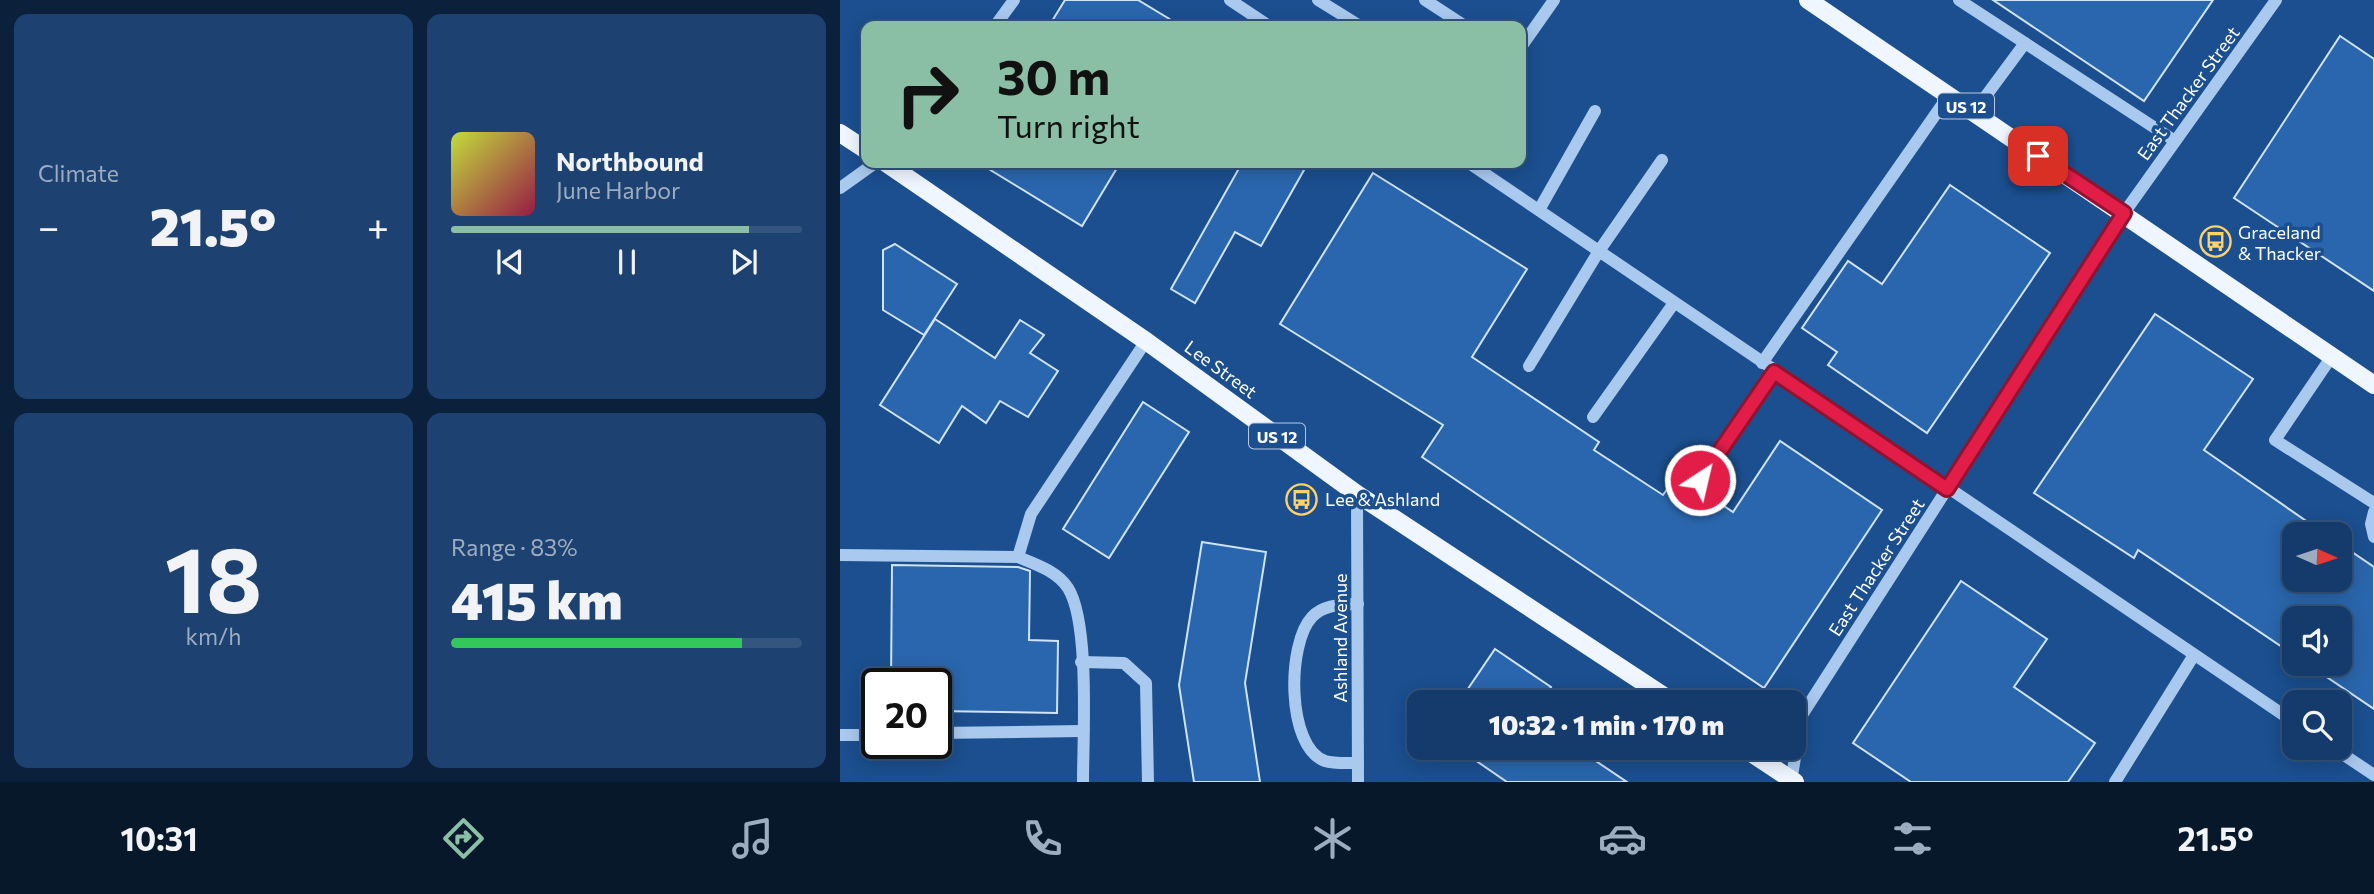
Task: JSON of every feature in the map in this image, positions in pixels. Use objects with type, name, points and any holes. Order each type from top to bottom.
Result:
[{"type":"main road","name":"US 12","points":[[1808,0],[2374,385]]},
{"type":"main road","points":[[840,132],[861,147]]},
{"type":"main road","name":"Lee Street","points":[[893,168],[1146,341],[1357,494],[1655,690]]},
{"type":"main road","points":[[1761,760],[1792,781]]},
{"type":"street","points":[[999,21],[1014,0]]},
{"type":"street","points":[[1230,0],[1262,21]]},
{"type":"street","points":[[1318,0],[1352,21]]},
{"type":"street","points":[[1425,0],[1457,21]]},
{"type":"street","points":[[1959,0],[2175,141]]},
{"type":"street","name":"East Thacker Street","points":[[1792,781],[1802,715],[2124,213],[2276,0]]},
{"type":"street","points":[[1526,40],[1552,1]]},
{"type":"street","points":[[1974,112],[2025,43]]},
{"type":"street","points":[[1762,363],[1949,95]]},
{"type":"street","points":[[1539,210],[1595,111]]},
{"type":"street","points":[[1529,366],[1599,251],[1661,159]]},
{"type":"street","points":[[840,188],[868,168]]},
{"type":"street","points":[[1476,168],[2282,714]]},
{"type":"street","points":[[1594,417],[1674,303]]},
{"type":"street","points":[[1018,557],[1031,514],[1146,341]]},
{"type":"street","points":[[2332,356],[2275,440],[2374,503]]},
{"type":"street","points":[[1700,480],[1774,372]]},
{"type":"street","name":"Ashland Avenue","points":[[1357,494],[1358,782]]},
{"type":"street","points":[[2374,512],[2371,524],[2374,537]]},
{"type":"street","points":[[840,555],[1018,557],[1044,567],[1067,587],[1079,617],[1083,782]]},
{"type":"street","points":[[1358,604],[1329,606],[1311,618],[1294,658],[1297,719],[1309,749],[1325,761],[1358,763]]},
{"type":"street","points":[[2115,782],[2194,655]]},
{"type":"street","points":[[1081,662],[1124,663],[1146,683],[1147,782]]},
{"type":"street","points":[[952,733],[1082,731]]},
{"type":"street","points":[[840,735],[861,735]]},
{"type":"street","points":[[2352,760],[2374,775]]},
{"type":"building","points":[[1065,0],[1138,0],[1173,21],[1052,21]]},
{"type":"building","points":[[1993,0],[2213,0],[2144,101]]},
{"type":"building","points":[[2340,36],[2374,59],[2374,291],[2234,198]]},
{"type":"building","points":[[987,168],[1117,168],[1082,226]]},
{"type":"building","points":[[1239,168],[1305,168],[1261,246],[1235,232],[1195,303],[1171,289]]},
{"type":"building","points":[[1373,173],[1527,269],[1472,357],[1599,442],[1594,450],[1663,495],[1677,475],[1733,512],[1780,441],[1882,510],[1764,688],[1422,457],[1443,425],[1280,324]]},
{"type":"building","points":[[1950,185],[2050,253],[1927,433],[1828,365],[1837,352],[1802,328],[1848,261],[1882,284]]},
{"type":"building","points":[[895,244],[957,284],[924,335],[883,310],[883,250]]},
{"type":"building","points":[[2155,314],[2253,379],[2204,450],[2308,522],[2282,522],[2282,592],[2352,592],[2352,552],[2374,567],[2374,709],[2352,694],[2352,690],[2346,690],[2325,676],[2352,676],[2352,606],[2282,606],[2282,647],[2138,550],[2134,558],[2034,493]]},
{"type":"building","points":[[935,319],[995,358],[1020,320],[1044,335],[1030,353],[1058,371],[1028,417],[1000,401],[986,423],[962,406],[939,443],[880,405]]},
{"type":"building","points":[[1143,402],[1189,432],[1109,558],[1063,529]]},
{"type":"building","points":[[1202,542],[1266,552],[1245,683],[1260,782],[1194,782],[1179,685]]},
{"type":"building","points":[[892,565],[1018,567],[1030,571],[1029,640],[1058,641],[1057,713],[952,711],[952,668],[891,668]]},
{"type":"building","points":[[1961,581],[2047,639],[2014,687],[2095,743],[2068,782],[1911,782],[1853,743]]},
{"type":"building","points":[[1495,649],[1551,687],[1549,690],[1467,690]]},
{"type":"building","points":[[1475,760],[1594,760],[1627,782],[1507,782]]},
{"type":"place","name":"Graceland & Thacker","points":[[2215,242]]},
{"type":"place","name":"Lee & Ashland","points":[[1302,499]]},
{"type":"route","points":[[1700,480],[1774,372],[1947,489],[2124,213],[2038,156]]}]
